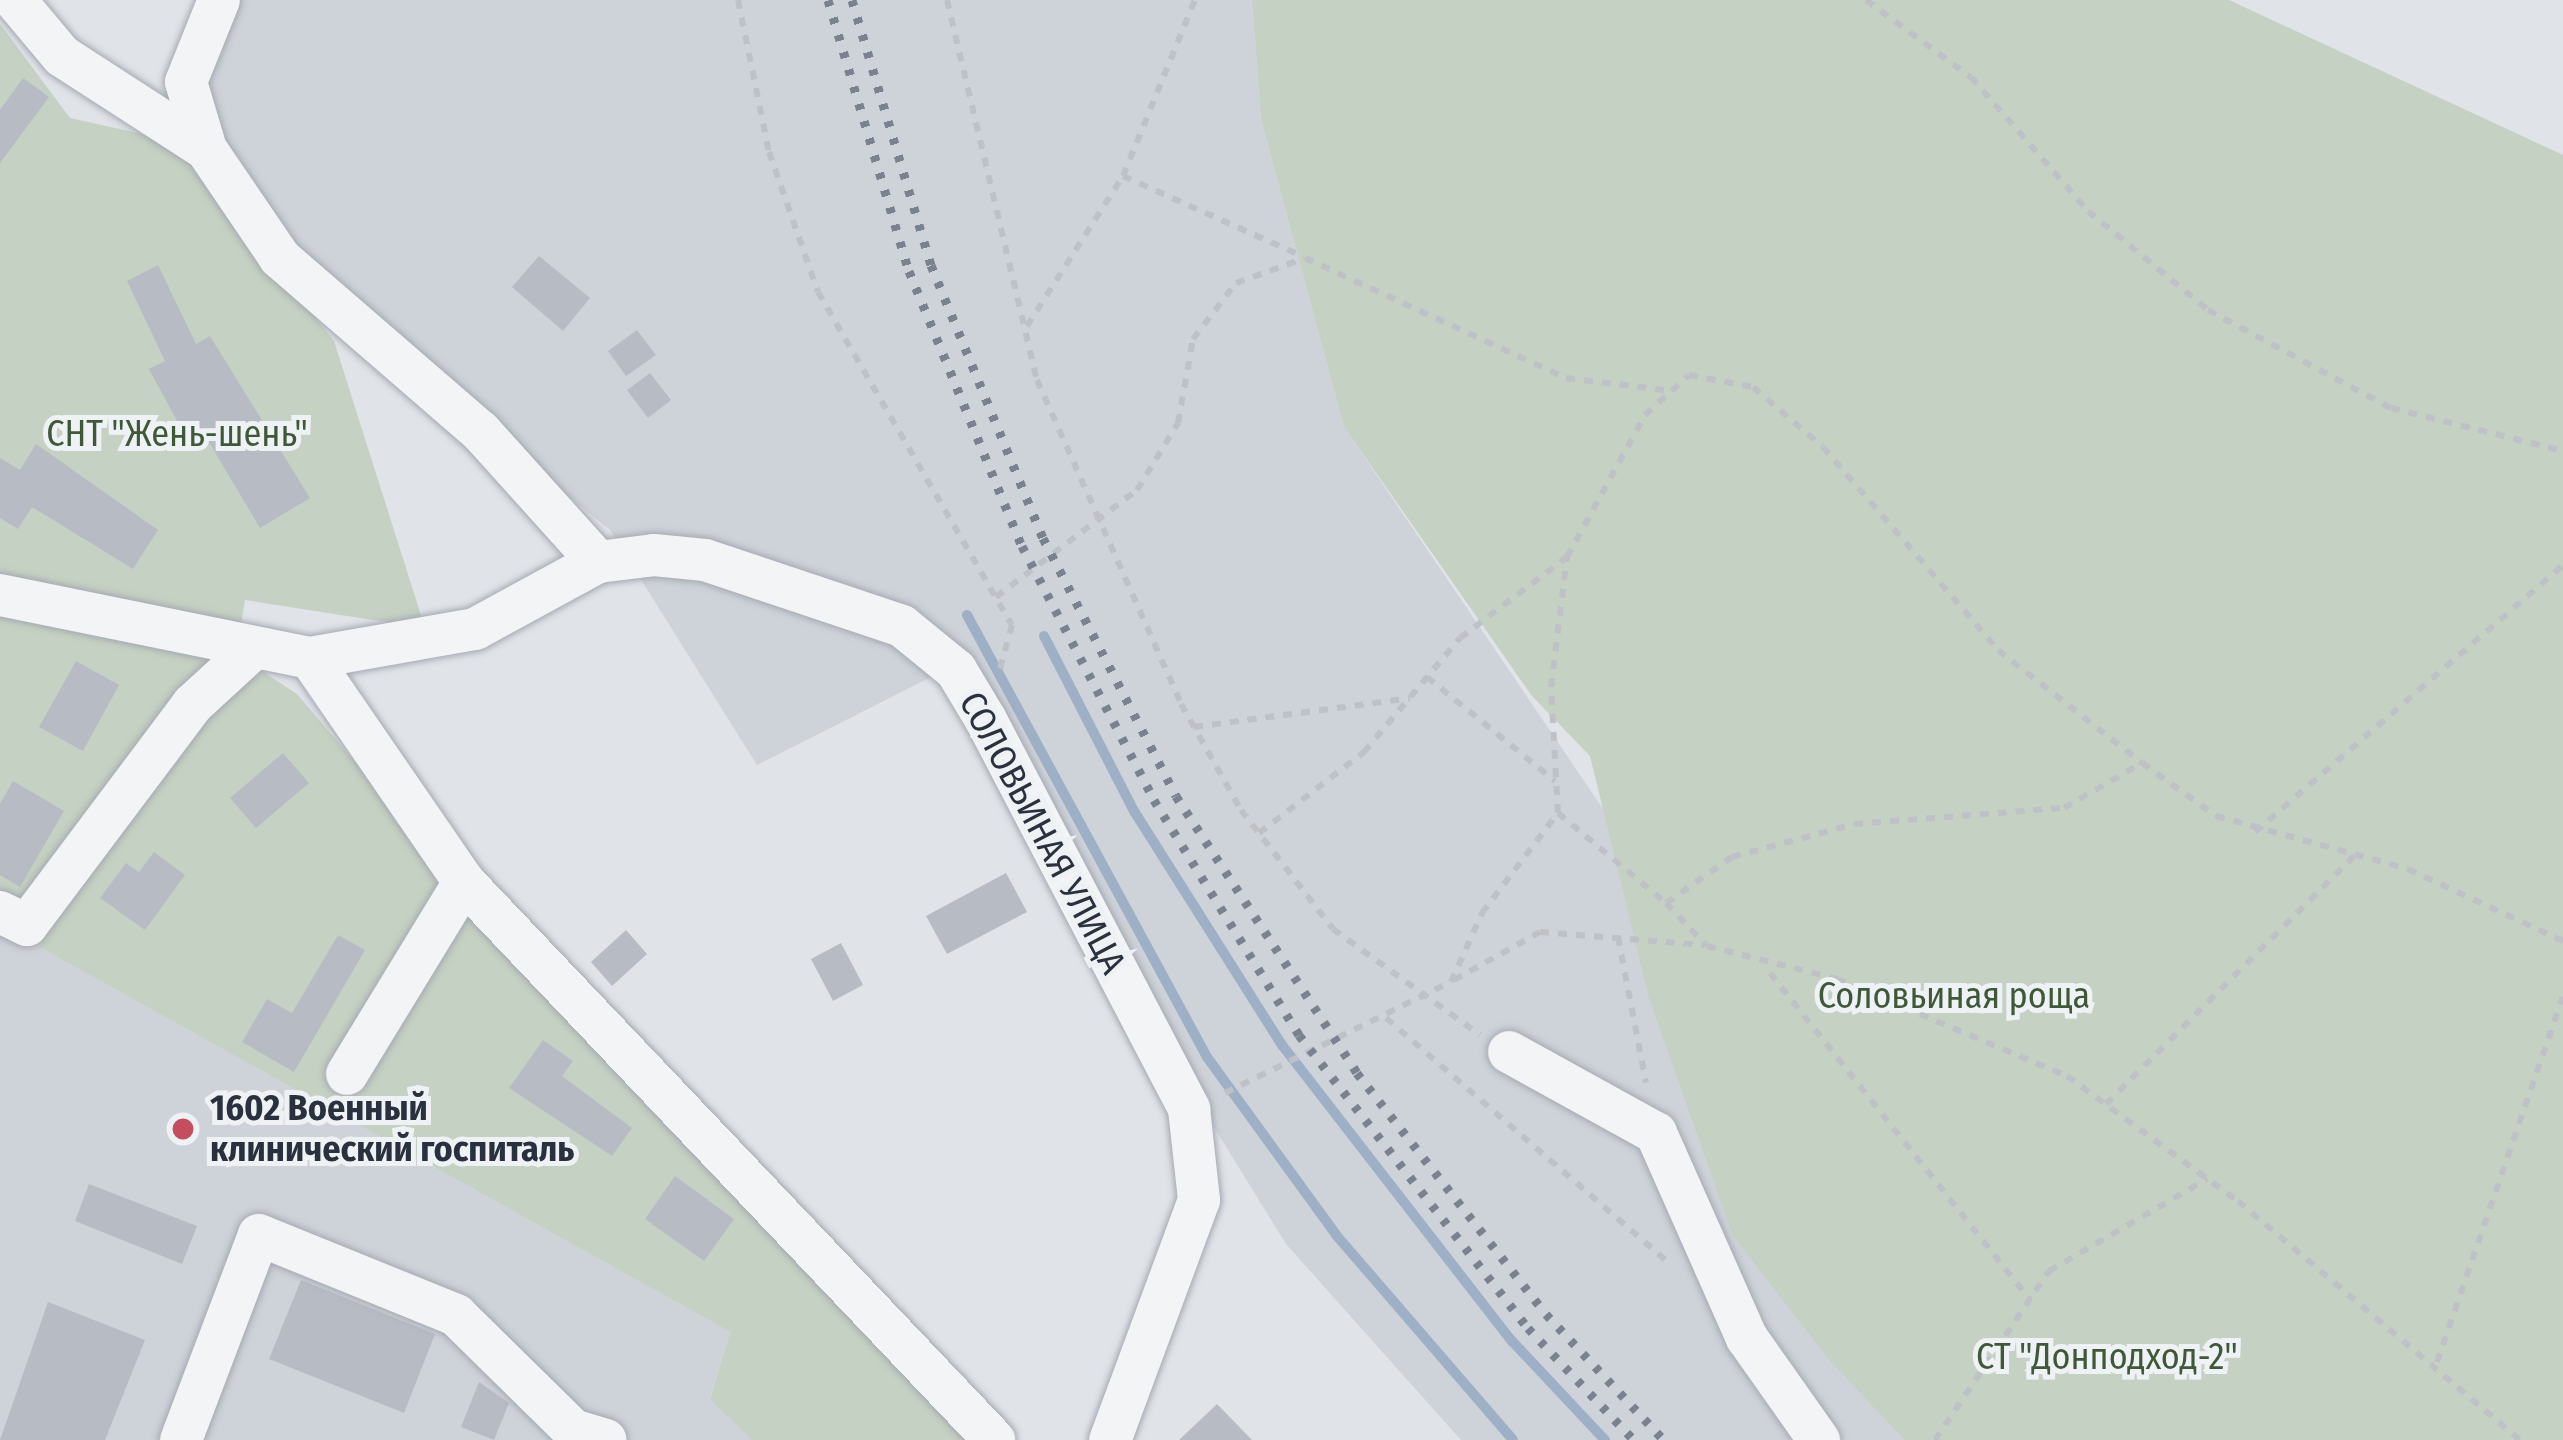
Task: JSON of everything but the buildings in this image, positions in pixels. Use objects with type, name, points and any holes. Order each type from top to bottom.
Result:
[{"type":"street","points":[[15,0],[62,56],[206,149]]},
{"type":"street","points":[[219,0],[186,82],[206,149],[280,257],[481,432],[598,562]]},
{"type":"street","name":"СОЛОВЬИНАЯ УЛИЦА","points":[[0,595],[252,650],[310,658],[475,629],[598,562],[705,560],[902,626],[956,670],[986,720],[1189,1109],[1199,1200],[1110,1440]]},
{"type":"street","points":[[0,912],[26,925],[194,704],[252,650]]},
{"type":"street","points":[[310,658],[464,882],[994,1440]]},
{"type":"street","points":[[347,1074],[464,882]]},
{"type":"street","points":[[1509,1052],[1656,1133],[1747,1338],[1819,1440]]},
{"type":"street","points":[[181,1440],[259,1235],[456,1315],[573,1430],[606,1440]]},
{"type":"path","points":[[738,0],[769,152],[818,292],[1012,625],[986,720]]},
{"type":"path","points":[[947,0],[1025,329],[1067,455],[1104,520],[1194,728],[1259,833],[1333,929],[1420,999],[1509,1052]]},
{"type":"path","points":[[1025,329],[1123,176],[1195,0]]},
{"type":"path","points":[[1865,0],[1971,77],[2088,211],[2208,310],[2391,408],[2563,451]]},
{"type":"path","points":[[1123,176],[1566,377],[1672,391]]},
{"type":"path","points":[[996,597],[1104,520],[1178,422],[1193,339],[1236,283],[1305,258]]},
{"type":"path","points":[[1259,833],[1364,752],[1427,677],[1567,557],[1645,415],[1690,375],[1754,387],[1823,447],[1998,650],[2142,763],[2255,832],[2354,856],[2563,941]]},
{"type":"path","points":[[1451,982],[1482,913],[1558,813],[1551,687],[1567,557]]},
{"type":"path","points":[[2255,832],[2445,656],[2563,565]]},
{"type":"path","points":[[1427,677],[1556,782]]},
{"type":"path","points":[[1194,728],[1410,698]]},
{"type":"path","points":[[1666,903],[1732,856],[1853,824],[2063,808],[2142,763]]},
{"type":"path","points":[[1558,813],[1666,903],[1707,946]]},
{"type":"path","points":[[2105,1104],[2354,856]]},
{"type":"path","points":[[1189,1109],[1386,1018],[1540,932],[1707,946],[1768,970],[1837,979],[2068,1076],[2207,1179],[2436,1364],[2520,1440]]},
{"type":"path","points":[[1618,937],[1656,1133]]},
{"type":"path","points":[[1768,970],[2030,1300]]},
{"type":"path","points":[[2436,1364],[2563,998]]},
{"type":"path","points":[[1386,1018],[1688,1279]]},
{"type":"path","points":[[1935,1440],[2049,1271],[2207,1179]]},
{"type":"shaded area","points":[[231,0],[1252,0],[1261,119],[1344,427],[1616,828],[1910,1440],[1461,1440],[1286,1244],[935,675],[757,765],[610,530],[354,323],[188,140]]},
{"type":"shaded area","name":"1602 Военный клинический госпиталь","points":[[0,925],[730,1332],[710,1398],[752,1440],[0,1440]]},
{"type":"green space","points":[[1252,0],[2229,0],[2563,155],[2563,1440],[1905,1440],[1830,1361],[1733,1236],[1649,998],[1590,756],[1532,696],[1344,427],[1261,119]]},
{"type":"green space","name":"СНТ \"Жень-шень\"","points":[[0,24],[70,118],[178,142],[334,341],[425,628],[245,600],[236,654],[297,694],[620,1073],[986,1440],[752,1440],[710,1399],[730,1332],[0,925]]},
{"type":"waterway","points":[[967,615],[1207,1057],[1337,1236],[1513,1440]]},
{"type":"waterway","points":[[1044,636],[1134,811],[1282,1045],[1512,1341],[1605,1440]]},
{"type":"railway","points":[[828,0],[909,271],[1022,546],[1154,800],[1299,1035],[1528,1328],[1634,1440]]},
{"type":"railway","points":[[852,0],[931,265],[1043,538],[1176,796],[1357,1073],[1546,1314],[1664,1440]]},
{"type":"place","name":"1602 Военный клинический госпиталь","points":[[183,1129]]},
{"type":"park label","name":"Соловьиная роща","points":[[1954,997]]},
{"type":"park label","name":"СТ \"Донподход-2\"","points":[[2107,1358]]}]
